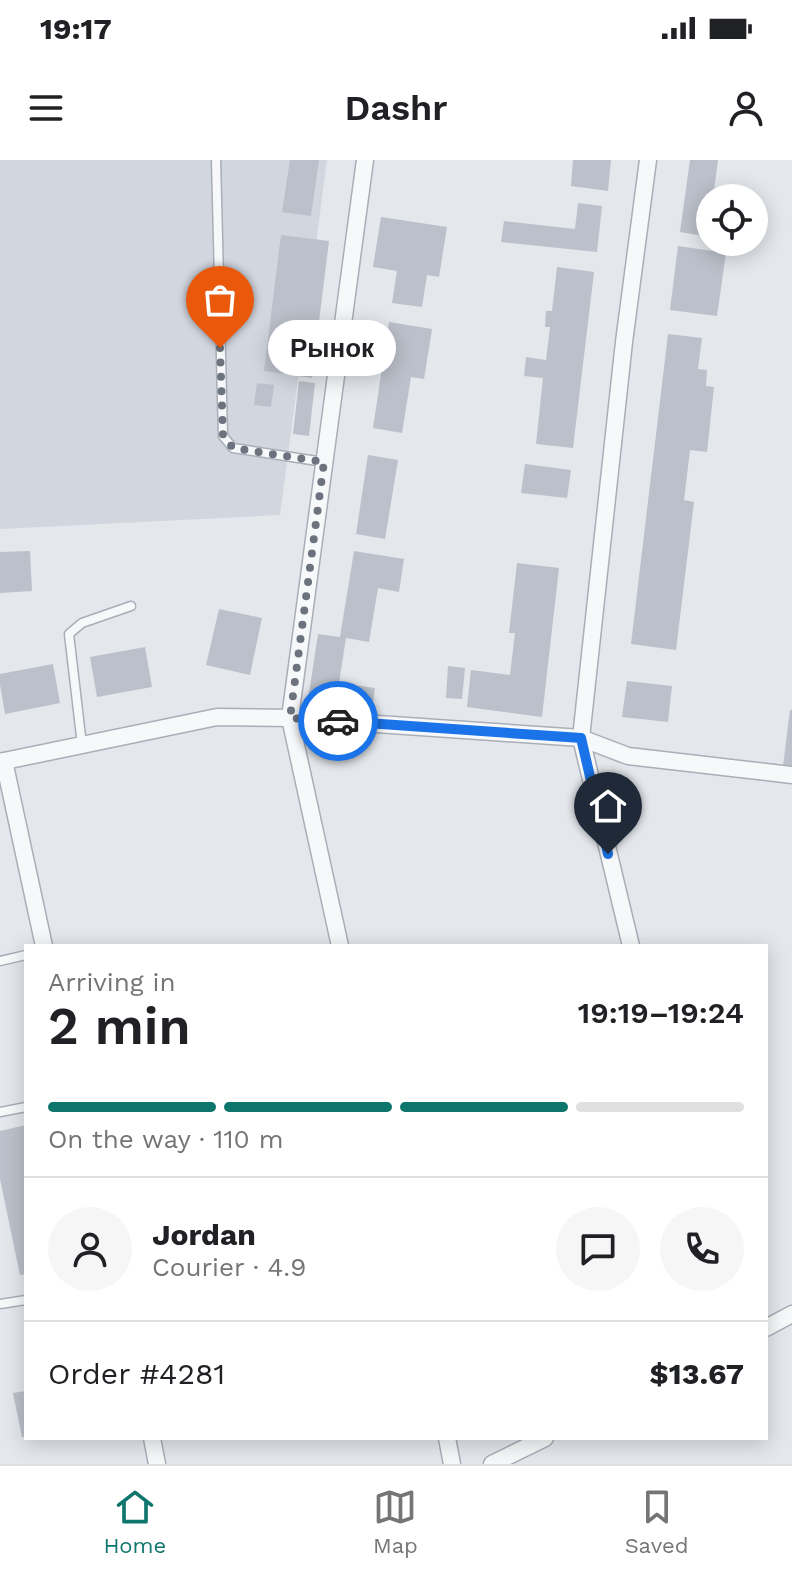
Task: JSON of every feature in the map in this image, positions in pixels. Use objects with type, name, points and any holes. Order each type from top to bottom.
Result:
[{"type":"street","points":[[340,944],[290,718],[365,160]]},
{"type":"street","points":[[631,944],[581,738],[624,342],[648,160]]},
{"type":"street","points":[[44,944],[2,762],[217,717],[290,718],[581,738],[628,756],[792,775]]},
{"type":"street","points":[[768,1327],[792,1314]]},
{"type":"street","points":[[152,1440],[157,1464]]},
{"type":"street","points":[[447,1440],[452,1464]]},
{"type":"street","points":[[492,1464],[541,1440]]},
{"type":"lane","points":[[216,160],[223,436],[233,448],[324,462]]},
{"type":"lane","points":[[82,745],[69,634],[82,623],[131,606]]},
{"type":"lane","points":[[0,961],[24,955]]},
{"type":"lane","points":[[0,1112],[24,1107]]},
{"type":"lane","points":[[0,1304],[24,1300]]},
{"type":"shaded area","points":[[0,160],[327,160],[280,515],[0,529]]},
{"type":"building","points":[[290,160],[319,160],[311,216],[282,212]]},
{"type":"building","points":[[573,160],[611,160],[608,191],[571,186]]},
{"type":"building","points":[[690,160],[718,160],[715,184],[696,184],[696,235],[680,232]]},
{"type":"building","points":[[578,203],[602,206],[597,252],[501,242],[504,221],[575,229]]},
{"type":"building","points":[[381,217],[447,227],[439,277],[427,275],[422,307],[392,303],[397,271],[373,267]]},
{"type":"building","points":[[281,235],[329,241],[312,378],[264,371]]},
{"type":"building","points":[[678,246],[696,249],[696,256],[726,256],[717,316],[670,310]]},
{"type":"building","points":[[557,267],[594,272],[573,448],[536,444],[543,378],[524,376],[526,357],[546,360],[550,327],[545,327],[546,311],[552,311]]},
{"type":"building","points":[[389,322],[432,329],[424,379],[411,377],[402,433],[373,428]]},
{"type":"building","points":[[668,334],[702,338],[698,369],[707,370],[706,386],[714,387],[707,452],[690,450],[684,500],[694,502],[676,650],[631,644]]},
{"type":"building","points":[[299,381],[315,383],[309,436],[293,434]]},
{"type":"building","points":[[257,383],[274,385],[271,407],[254,405]]},
{"type":"building","points":[[368,455],[398,460],[385,539],[356,534]]},
{"type":"building","points":[[525,464],[571,470],[567,498],[521,493]]},
{"type":"building","points":[[30,551],[32,591],[0,593],[0,552]]},
{"type":"building","points":[[354,551],[404,559],[399,592],[378,588],[369,642],[346,638],[339,683],[375,688],[372,710],[308,700],[318,634],[340,637]]},
{"type":"building","points":[[517,563],[559,568],[542,717],[467,707],[471,670],[510,675],[515,633],[509,633]]},
{"type":"building","points":[[219,609],[262,618],[250,675],[206,665]]},
{"type":"building","points":[[145,647],[152,687],[97,697],[90,657]]},
{"type":"building","points":[[53,664],[60,703],[5,714],[0,674]]},
{"type":"building","points":[[448,666],[465,668],[462,699],[446,698]]},
{"type":"building","points":[[627,681],[672,686],[668,722],[622,717]]},
{"type":"building","points":[[792,710],[792,767],[783,766]]},
{"type":"building","points":[[24,1125],[24,1274],[20,1275],[0,1179],[0,1131]]},
{"type":"building","points":[[24,1391],[24,1437],[22,1437],[13,1393]]},
{"type":"way so far","points":[[220,348],[223,436],[233,448],[324,462],[290,718],[338,721]]},
{"type":"place","name":"Рынок","points":[[220,348]]},
{"type":"route","points":[[338,721],[581,738],[608,854]]}]
